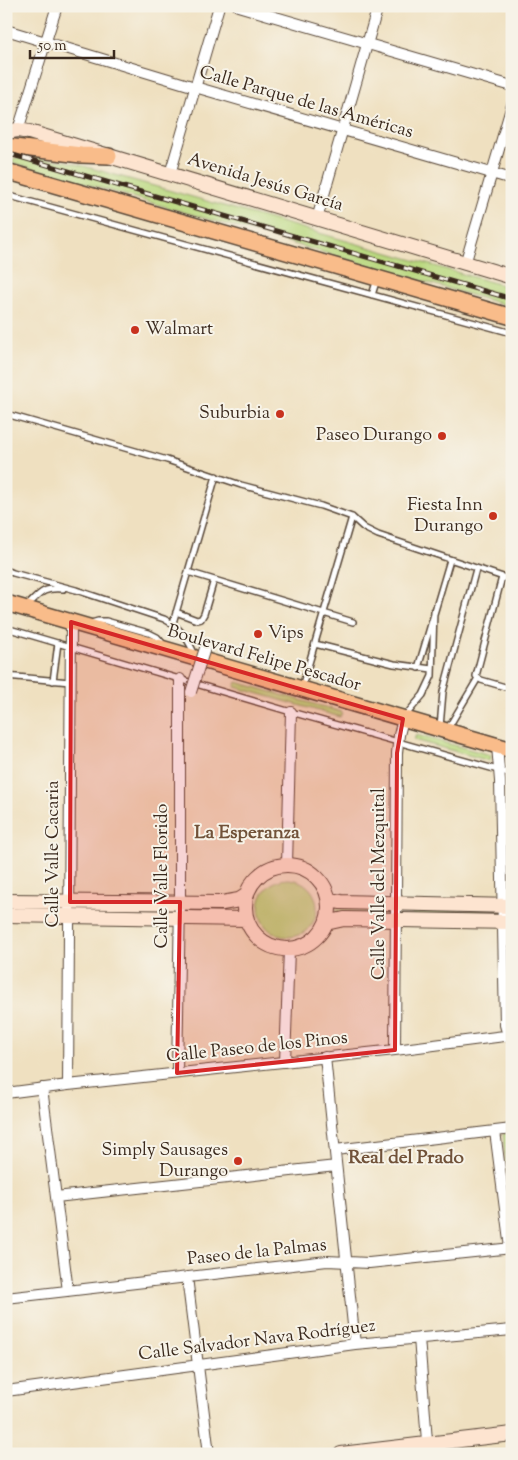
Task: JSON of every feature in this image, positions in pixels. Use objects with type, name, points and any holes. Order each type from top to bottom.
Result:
[{"type":"main road","points":[[6,146],[81,155],[109,156]]},
{"type":"main road","points":[[8,173],[512,317]]},
{"type":"main road","points":[[6,593],[24,608]]},
{"type":"main road","name":"Boulevard Felipe Pescador","points":[[6,603],[504,748]]},
{"type":"street","points":[[12,131],[46,43],[58,6]]},
{"type":"street","points":[[170,174],[220,6]]},
{"type":"street","points":[[238,6],[512,86]]},
{"type":"street","points":[[317,219],[378,6]]},
{"type":"street","name":"Calle Parque de las Américas","points":[[6,30],[195,88],[512,179]]},
{"type":"street","points":[[465,264],[512,105]]},
{"type":"street","name":"Avenida Jesús García","points":[[12,131],[29,132],[512,277]]},
{"type":"street","name":"Calle Valle Cacaria","points":[[68,1085],[71,647],[78,624]]},
{"type":"street","points":[[191,692],[207,642]]},
{"type":"street","name":"Calle Valle Florido","points":[[177,1073],[180,902],[180,679]]},
{"type":"street","points":[[287,865],[291,712]]},
{"type":"street","name":"Calle Valle del Mezquital","points":[[395,1050],[398,743],[403,718]]},
{"type":"street","points":[[504,748],[500,771],[507,906],[505,1025],[507,1032],[511,1036]]},
{"type":"street","points":[[287,865],[301,868],[314,875],[324,886],[329,900],[326,923],[320,933],[312,941],[301,947],[289,949],[278,948],[258,938],[247,920],[245,911],[247,895],[252,883],[262,874],[274,868],[287,865]]},
{"type":"street","points":[[6,901],[231,902],[247,895]]},
{"type":"street","points":[[329,900],[396,904],[507,906]]},
{"type":"street","points":[[6,916],[247,920]]},
{"type":"street","points":[[326,923],[344,919],[507,922]]},
{"type":"street","points":[[286,1062],[289,949]]},
{"type":"street","name":"Calle Paseo de los Pinos","points":[[6,1093],[511,1036]]},
{"type":"street","points":[[325,1057],[355,1344]]},
{"type":"street","points":[[42,1088],[68,1291]]},
{"type":"street","points":[[335,1150],[512,1129]]},
{"type":"street","points":[[495,1131],[511,1248]]},
{"type":"street","points":[[56,1197],[336,1166]]},
{"type":"street","name":"Paseo de la Palmas","points":[[6,1298],[327,1261],[369,1263],[511,1248]]},
{"type":"street","points":[[187,1277],[209,1454]]},
{"type":"street","name":"Calle Salvador Nava Rodríguez","points":[[6,1391],[355,1344],[512,1330]]},
{"type":"street","points":[[419,1338],[427,1449]]},
{"type":"street","points":[[341,1454],[427,1449],[512,1434]]},
{"type":"lane","points":[[6,195],[512,333]]},
{"type":"lane","points":[[372,295],[378,279]]},
{"type":"lane","points":[[6,414],[322,506],[352,517],[368,531],[512,580]]},
{"type":"lane","points":[[172,623],[216,476]]},
{"type":"lane","points":[[301,689],[352,517]]},
{"type":"lane","points":[[418,668],[450,560]]},
{"type":"lane","points":[[443,731],[443,692],[476,569]]},
{"type":"lane","points":[[6,570],[76,590],[172,623],[189,642],[196,658]]},
{"type":"lane","points":[[188,572],[353,622]]},
{"type":"lane","points":[[443,731],[477,676],[502,577]]},
{"type":"lane","points":[[176,612],[198,620],[201,619],[214,580]]},
{"type":"lane","points":[[24,608],[44,590],[54,588],[76,590]]},
{"type":"lane","points":[[403,718],[423,695],[432,676],[434,611]]},
{"type":"lane","points":[[6,628],[398,743],[512,774]]},
{"type":"lane","points":[[53,681],[58,643]]},
{"type":"lane","points":[[314,644],[394,664],[432,670]]},
{"type":"lane","points":[[6,676],[71,682]]},
{"type":"lane","points":[[477,676],[512,689]]},
{"type":"highlighted area","points":[[71,622],[403,719],[397,753],[395,1050],[177,1073],[180,902],[70,902]]},
{"type":"green space","points":[[23,156],[66,161],[512,288],[512,307],[7,161]]},
{"type":"green space","points":[[237,682],[342,712],[340,717],[235,687]]},
{"type":"green space","points":[[416,735],[491,755],[490,761],[414,740]]},
{"type":"green space","points":[[282,879],[294,879],[309,887],[317,902],[317,914],[309,929],[294,937],[282,937],[267,929],[259,914],[259,902],[267,887]]},
{"type":"green space","points":[[336,907],[386,908],[386,915],[336,914]]},
{"type":"green space","points":[[412,910],[488,911],[489,918],[412,916]]},
{"type":"green space","points":[[512,1133],[512,1230],[503,1134]]},
{"type":"railway","points":[[6,153],[512,299]]},
{"type":"place","name":"Walmart","points":[[135,330]]},
{"type":"place","name":"Suburbia","points":[[280,414]]},
{"type":"place","name":"Paseo Durango","points":[[442,436]]},
{"type":"place","name":"Fiesta Inn Durango","points":[[493,516]]},
{"type":"place","name":"Vips","points":[[258,634]]},
{"type":"place","name":"Simply Sausages Durango","points":[[238,1161]]},
{"type":"district","name":"La Esperanza","points":[[247,833]]},
{"type":"district","name":"Real del Prado","points":[[406,1158]]}]
